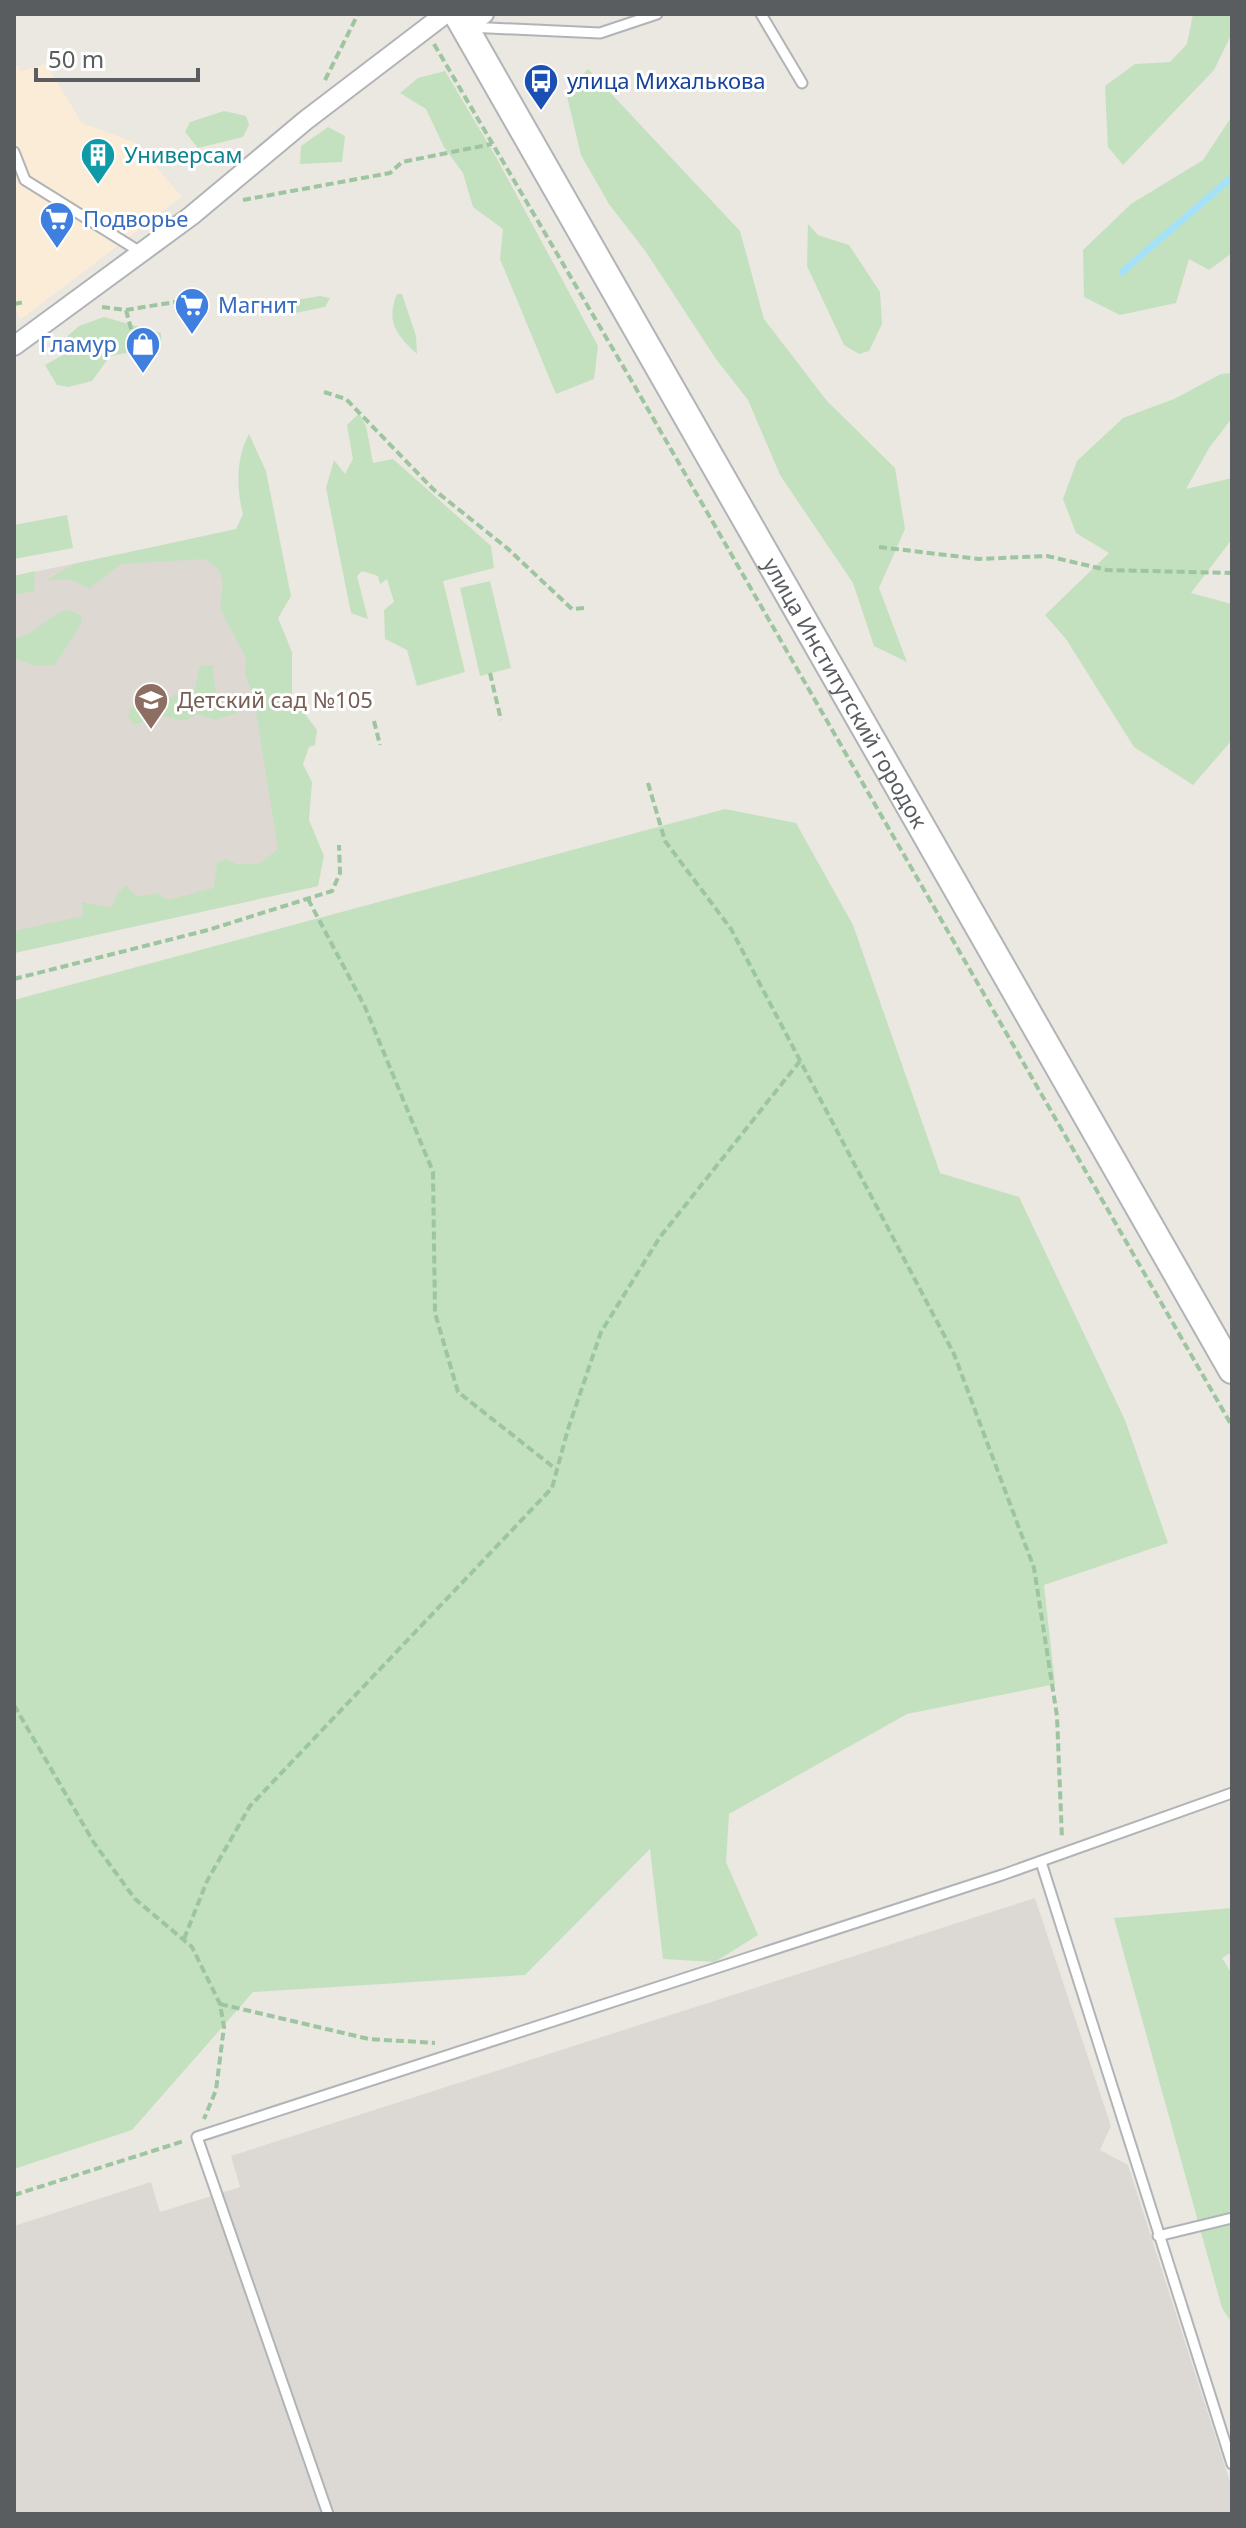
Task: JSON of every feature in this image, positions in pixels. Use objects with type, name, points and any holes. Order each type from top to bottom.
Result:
[{"type":"street","points":[[14,346],[142,253],[425,27],[463,17]]},
{"type":"street","name":"улица Институтский городок","points":[[463,17],[1232,1370]]},
{"type":"lane","points":[[463,17],[600,33],[657,14]]},
{"type":"lane","points":[[761,14],[802,83]]},
{"type":"lane","points":[[14,152],[25,180],[142,253]]},
{"type":"lane","points":[[328,2514],[197,2137],[1041,1862],[1232,1793]]},
{"type":"lane","points":[[1041,1862],[1232,2464]]},
{"type":"lane","points":[[1158,2236],[1232,2218]]},
{"type":"path","points":[[325,80],[358,14]]},
{"type":"path","points":[[425,27],[1232,1426]]},
{"type":"path","points":[[201,207],[390,173],[402,162],[492,144]]},
{"type":"path","points":[[138,355],[126,310],[187,300]]},
{"type":"path","points":[[14,304],[25,302]]},
{"type":"path","points":[[324,392],[346,399],[433,489],[507,548],[572,609],[585,608]]},
{"type":"path","points":[[879,547],[979,559],[1047,556],[1107,570],[1232,573]]},
{"type":"path","points":[[490,673],[501,720]]},
{"type":"path","points":[[374,721],[380,745]]},
{"type":"path","points":[[648,783],[665,841],[731,929],[954,1354],[1034,1568],[1057,1716],[1063,1854]]},
{"type":"path","points":[[14,979],[208,930],[332,891],[340,873],[339,845]]},
{"type":"path","points":[[308,899],[365,1007],[433,1172],[435,1313],[458,1392],[557,1470]]},
{"type":"path","points":[[184,1939],[207,1881],[250,1806],[552,1488],[568,1429],[601,1332],[660,1237],[800,1061]]},
{"type":"path","points":[[14,1705],[94,1843],[135,1899],[192,1947],[220,2004],[224,2027],[216,2090],[197,2137],[14,2195]]},
{"type":"path","points":[[220,2004],[369,2039],[478,2046]]},
{"type":"shaded area","points":[[14,62],[21,71],[46,64],[82,123],[136,143],[182,197],[20,320],[14,304]]},
{"type":"shaded area","name":"Детский сад №105","points":[[247,528],[318,886],[14,953],[14,576]]},
{"type":"shaded area","points":[[1035,1898],[1111,2126],[1100,2150],[1128,2165],[1232,2488],[1232,2514],[14,2514],[14,2226],[151,2182],[160,2212],[240,2187],[231,2156]]},
{"type":"green space","points":[[1193,14],[1232,14],[1232,33],[1214,70],[1123,165],[1108,147],[1105,86],[1135,64],[1170,62],[1187,44]]},
{"type":"green space","points":[[588,69],[740,231],[764,319],[827,401],[895,468],[905,529],[879,588],[907,662],[874,646],[853,583],[780,475],[748,400],[716,359],[646,252],[609,204],[581,155],[566,92]]},
{"type":"green space","points":[[445,71],[496,157],[598,346],[594,379],[556,394],[500,259],[503,229],[473,207],[463,173],[444,147],[426,109],[400,93],[418,78]]},
{"type":"green space","points":[[224,111],[246,116],[249,125],[243,137],[198,148],[185,132],[190,122]]},
{"type":"green space","points":[[1232,116],[1232,253],[1209,270],[1189,259],[1176,303],[1120,315],[1084,297],[1083,250],[1131,204],[1203,160]]},
{"type":"green space","points":[[328,127],[345,136],[342,162],[300,164],[301,146]]},
{"type":"green space","points":[[808,224],[818,235],[849,245],[880,292],[882,324],[869,351],[859,354],[844,345],[807,266]]},
{"type":"green space","points":[[397,294],[402,294],[416,336],[417,354],[395,328],[392,313]]},
{"type":"green space","points":[[320,296],[330,298],[325,307],[285,315],[284,302]]},
{"type":"green space","points":[[104,317],[161,333],[161,346],[110,356],[92,381],[68,387],[57,385],[45,365],[72,350],[62,341],[79,326]]},
{"type":"green space","points":[[1232,373],[1232,418],[1209,448],[1186,489],[1232,478],[1232,539],[1191,593],[1232,604],[1232,740],[1193,785],[1134,747],[1066,639],[1045,615],[1109,553],[1076,533],[1063,499],[1077,461],[1123,418],[1174,399],[1221,374]]},
{"type":"green space","points":[[359,413],[366,426],[373,463],[393,459],[491,546],[494,568],[443,581],[465,672],[417,686],[407,650],[385,639],[384,610],[394,602],[387,579],[380,584],[378,576],[362,571],[357,576],[368,619],[351,613],[326,488],[334,460],[345,474],[353,459],[347,425]]},
{"type":"green space","points":[[249,434],[266,471],[291,596],[278,618],[292,652],[292,697],[317,730],[315,745],[309,747],[303,764],[312,782],[309,820],[324,856],[318,886],[14,953],[14,931],[83,916],[82,902],[112,908],[117,894],[126,885],[137,897],[158,893],[167,900],[214,888],[217,863],[225,859],[236,864],[259,864],[278,849],[254,699],[245,674],[246,658],[220,608],[223,584],[219,570],[205,559],[121,564],[89,589],[73,580],[46,580],[74,564],[236,529],[243,514],[238,484],[240,463]]},
{"type":"green space","points":[[67,515],[73,548],[14,559],[14,525]]},
{"type":"green space","points":[[35,571],[34,591],[14,595],[14,576]]},
{"type":"green space","points":[[490,581],[511,668],[480,676],[460,588]]},
{"type":"green space","points":[[70,610],[80,615],[82,622],[55,665],[36,666],[14,658],[14,638]]},
{"type":"green space","points":[[213,665],[216,698],[238,713],[214,720],[198,714],[185,721],[158,715],[134,725],[128,716],[131,707],[194,691],[200,666]]},
{"type":"green space","points":[[725,809],[796,823],[853,925],[940,1173],[1019,1197],[1125,1420],[1168,1543],[1044,1585],[1055,1684],[907,1714],[729,1814],[726,1862],[758,1935],[715,1962],[663,1959],[650,1849],[525,1975],[253,1992],[132,2130],[14,2169],[14,1000]]},
{"type":"green space","points":[[1232,1908],[1232,1952],[1222,1958],[1232,1974],[1232,2323],[1222,2308],[1114,1918]]},
{"type":"waterway","points":[[1122,272],[1232,177]]},
{"type":"place","name":"улица Михалькова","points":[[541,112]]},
{"type":"place","name":"Универсам","points":[[98,186]]},
{"type":"place","name":"Подворье","points":[[57,250]]},
{"type":"place","name":"Магнит","points":[[192,336]]},
{"type":"place","name":"Гламур","points":[[143,375]]},
{"type":"place","name":"Детский сад №105","points":[[151,731]]}]
